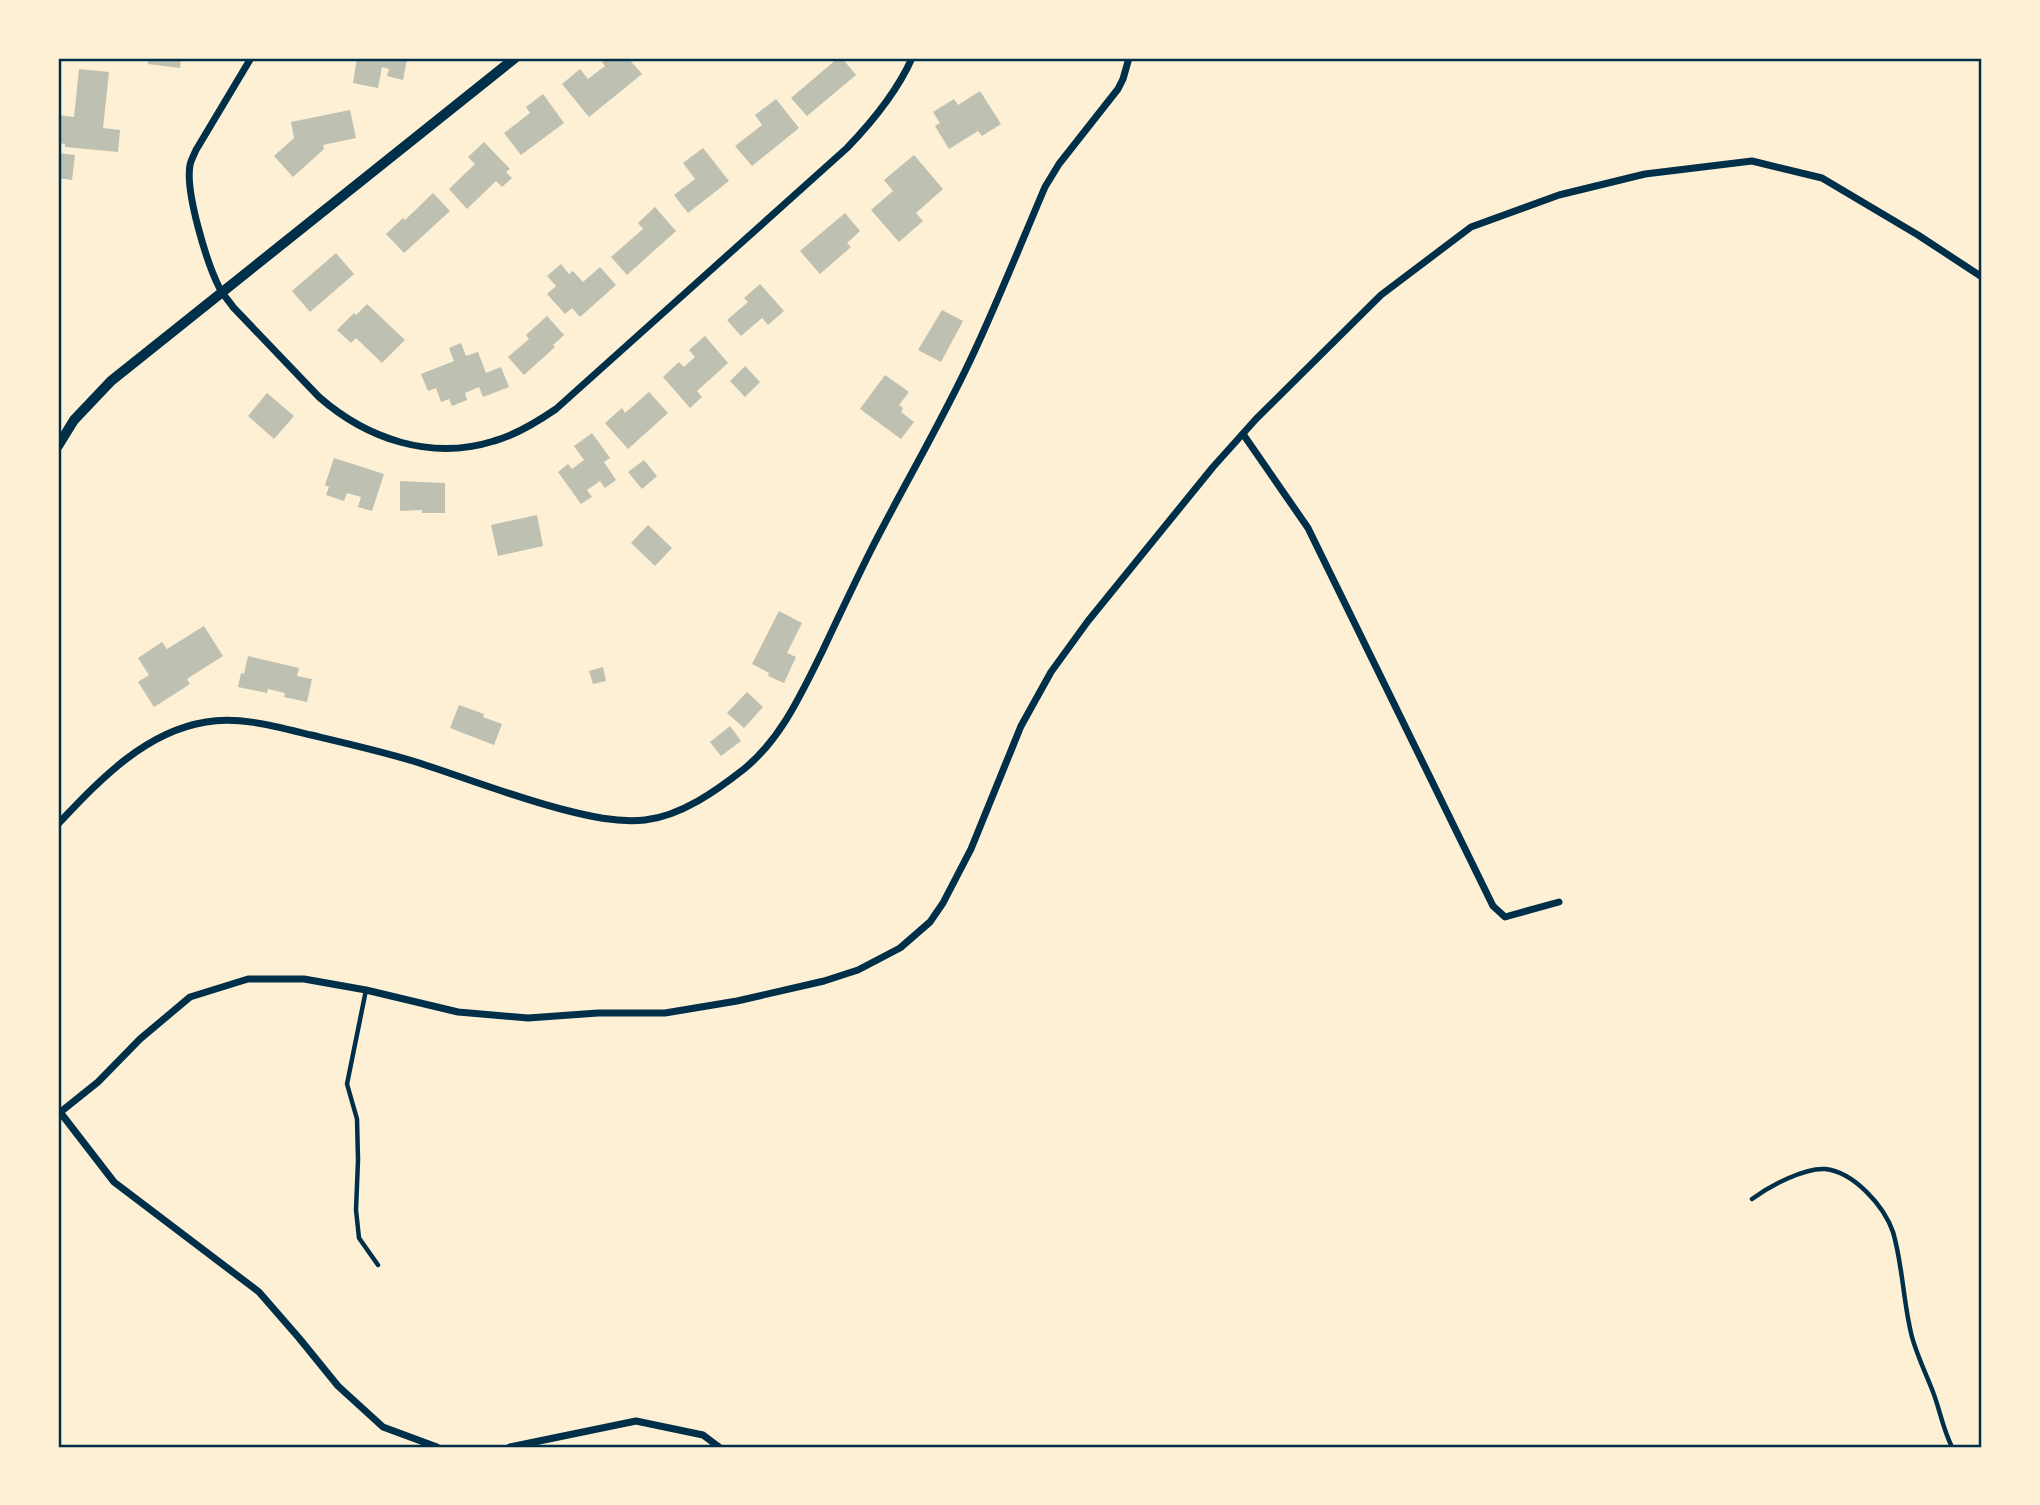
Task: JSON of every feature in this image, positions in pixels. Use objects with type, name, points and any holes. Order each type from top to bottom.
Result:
[{"type":"street","points":[[251,58],[190,164],[190,187],[202,241],[221,292],[319,397],[347,420],[398,442],[430,449],[460,448],[492,442],[535,423],[556,409],[806,186],[864,130],[888,100],[912,58]]},
{"type":"street","points":[[58,446],[74,420],[111,382],[515,58]]},
{"type":"street","points":[[58,824],[99,782],[154,741],[194,725],[228,720],[269,725],[370,749],[411,760],[530,801],[580,814],[621,820],[646,820],[669,815],[696,802],[746,768],[786,721],[803,691],[872,549],[975,351],[1045,187],[1059,163],[1118,89],[1129,58]]},
{"type":"street","points":[[437,1447],[383,1427],[338,1386],[259,1292],[114,1182],[59,1113],[98,1082],[140,1039],[190,997],[248,979],[304,979],[366,990],[458,1012],[528,1018],[598,1013],[665,1013],[737,1001],[824,981],[858,970],[900,948],[930,922],[943,903],[971,849],[1021,726],[1051,672],[1088,621],[1243,434],[1381,295],[1472,227],[1559,195],[1645,174],[1752,161],[1822,178],[1982,277]]},
{"type":"street","points":[[1243,434],[1308,528],[1493,906],[1505,917],[1559,902]]},
{"type":"street","points":[[510,1447],[636,1421],[703,1434],[719,1447]]},
{"type":"lane","points":[[366,990],[347,1084],[357,1119],[356,1210],[359,1238],[378,1265]]},
{"type":"lane","points":[[1752,1199],[1767,1188],[1792,1177],[1824,1169],[1840,1173],[1861,1187],[1881,1206],[1892,1230],[1899,1257],[1913,1338],[1952,1447]]},
{"type":"building","points":[[149,58],[181,58],[180,68],[148,64]]},
{"type":"building","points":[[357,58],[407,59],[403,80],[387,76],[389,69],[382,67],[378,88],[353,83]]},
{"type":"building","points":[[607,58],[628,58],[642,74],[589,117],[562,84],[580,69],[588,79],[605,66],[602,62]]},
{"type":"building","points":[[838,58],[842,58],[856,75],[807,116],[791,98]]},
{"type":"building","points":[[79,69],[109,72],[103,128],[120,130],[118,152],[65,147],[65,144],[58,143],[58,115],[74,117]]},
{"type":"building","points":[[980,91],[1001,124],[982,136],[978,131],[949,149],[935,126],[940,123],[933,112],[954,99],[958,105]]},
{"type":"building","points":[[543,94],[564,123],[521,155],[504,133],[530,113],[526,107]]},
{"type":"building","points":[[776,99],[799,128],[752,166],[735,146],[762,125],[755,115]]},
{"type":"building","points":[[350,110],[356,138],[323,145],[324,149],[293,177],[274,156],[294,138],[291,122]]},
{"type":"building","points":[[484,142],[510,169],[506,172],[512,178],[502,187],[496,181],[467,209],[449,189],[475,164],[468,157]]},
{"type":"building","points":[[703,148],[729,181],[688,213],[674,195],[695,179],[683,163]]},
{"type":"building","points":[[58,153],[75,155],[72,180],[58,178]]},
{"type":"building","points":[[914,155],[943,189],[916,213],[923,221],[899,242],[871,210],[893,191],[884,180]]},
{"type":"building","points":[[433,193],[450,211],[404,253],[386,234]]},
{"type":"building","points":[[655,207],[676,231],[627,275],[611,257],[643,229],[638,223]]},
{"type":"building","points":[[845,213],[860,231],[847,243],[851,247],[820,274],[800,251]]},
{"type":"building","points":[[336,253],[354,274],[310,312],[292,291]]},
{"type":"building","points":[[561,264],[569,274],[573,271],[583,282],[600,267],[616,285],[580,317],[572,308],[565,314],[547,294],[556,286],[547,276]]},
{"type":"building","points":[[760,284],[784,311],[768,325],[762,318],[741,336],[727,320],[748,302],[744,298]]},
{"type":"building","points":[[367,304],[405,340],[382,363],[356,338],[351,343],[337,330]]},
{"type":"building","points":[[942,310],[963,321],[941,362],[918,350]]},
{"type":"building","points":[[547,316],[564,335],[553,345],[555,347],[524,375],[508,357],[529,339],[526,335]]},
{"type":"building","points":[[705,336],[728,363],[697,391],[702,397],[690,408],[663,377],[679,362],[684,367],[695,357],[689,350]]},
{"type":"building","points":[[461,343],[466,356],[478,352],[486,373],[501,367],[509,387],[483,397],[479,387],[465,393],[467,400],[452,406],[449,399],[441,402],[436,388],[428,391],[421,374],[454,361],[449,348]]},
{"type":"building","points":[[745,366],[760,382],[745,397],[730,381]]},
{"type":"building","points":[[885,375],[909,392],[899,405],[903,408],[901,412],[914,422],[901,439],[860,409]]},
{"type":"building","points":[[649,392],[668,413],[628,449],[605,423],[622,408],[625,413]]},
{"type":"building","points":[[267,393],[294,416],[274,439],[248,416]]},
{"type":"building","points":[[592,433],[610,458],[604,462],[616,480],[605,488],[600,481],[587,490],[592,497],[581,504],[558,472],[568,464],[572,469],[584,460],[574,446]]},
{"type":"building","points":[[334,458],[384,474],[372,511],[358,507],[361,497],[347,493],[344,501],[326,495],[329,487],[325,485]]},
{"type":"building","points":[[644,460],[657,476],[642,489],[628,472]]},
{"type":"building","points":[[400,481],[445,483],[445,513],[400,511]]},
{"type":"building","points":[[537,515],[543,546],[498,556],[491,525]]},
{"type":"building","points":[[648,525],[672,548],[655,566],[631,543]]},
{"type":"building","points":[[779,611],[802,623],[787,653],[796,657],[784,683],[768,676],[769,673],[752,664]]},
{"type":"building","points":[[204,626],[223,656],[187,679],[190,684],[154,707],[138,682],[149,675],[138,658],[162,642],[167,649]]},
{"type":"building","points":[[248,656],[299,668],[297,676],[312,679],[307,702],[284,697],[285,693],[268,689],[267,693],[238,687]]},
{"type":"building","points":[[603,667],[606,681],[593,684],[589,671]]},
{"type":"building","points":[[747,692],[763,707],[744,728],[727,713]]},
{"type":"building","points":[[459,705],[502,724],[494,745],[450,728]]},
{"type":"building","points":[[730,726],[741,741],[721,756],[710,742]]}]
